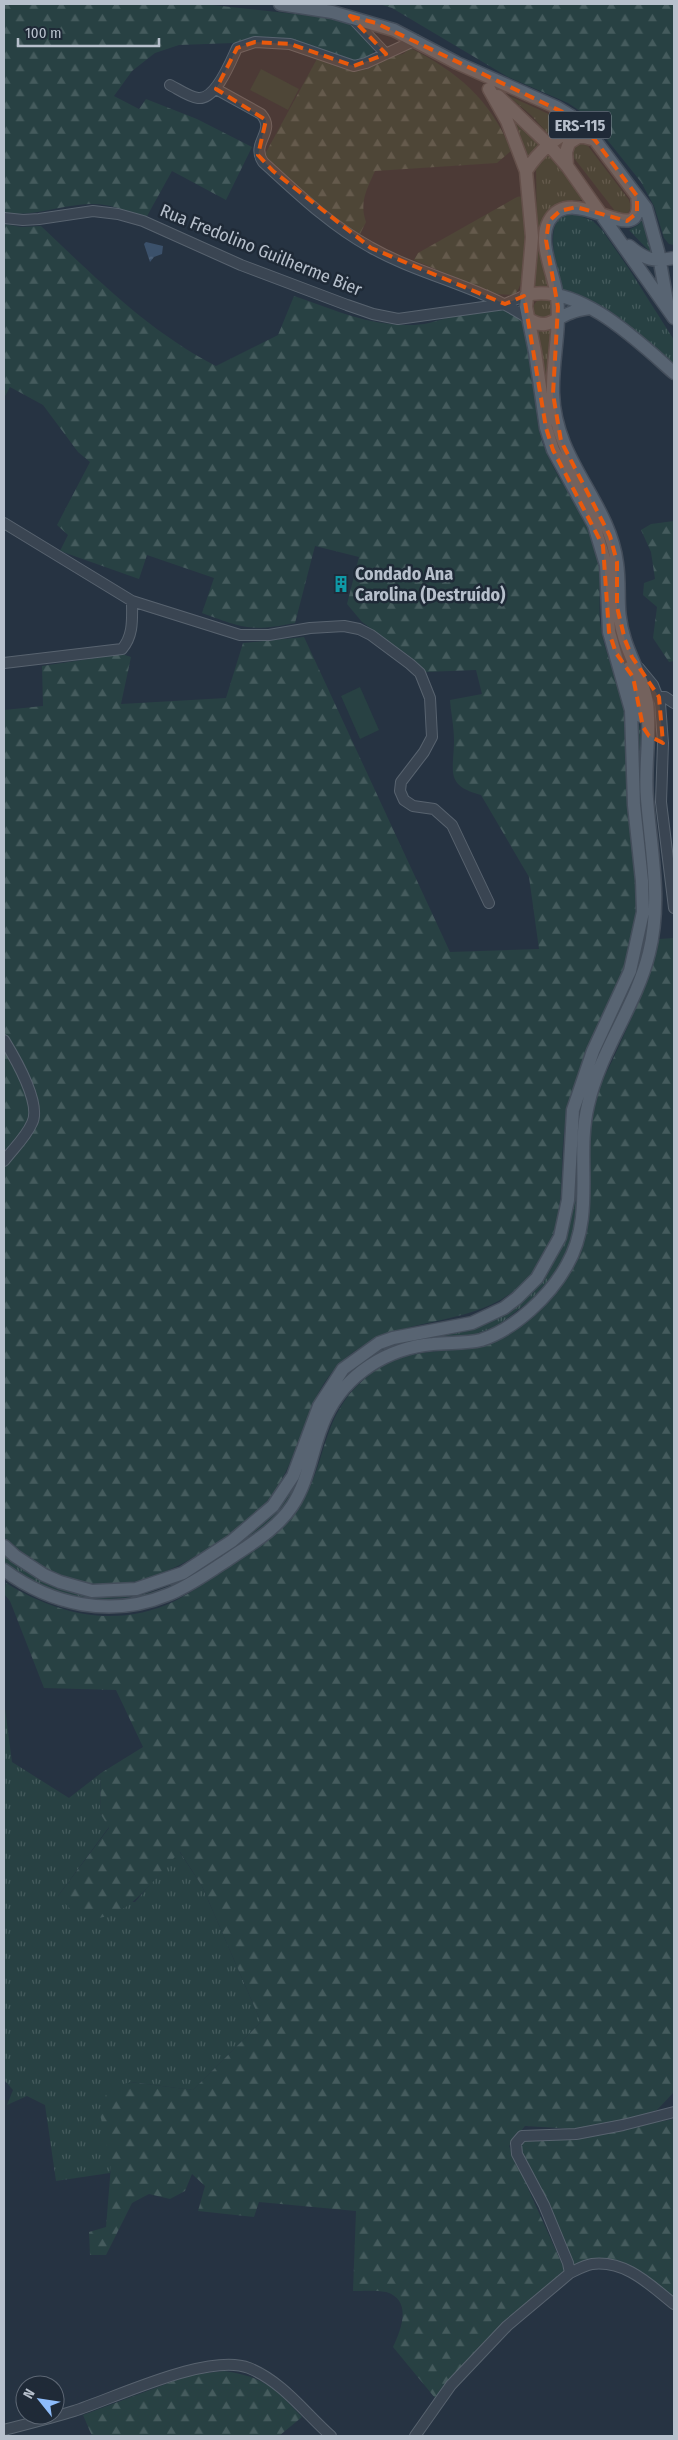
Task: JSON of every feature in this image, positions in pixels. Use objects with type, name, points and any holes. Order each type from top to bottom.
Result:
[{"type":"main road","name":"ERS-115","points":[[280,4],[350,16],[376,23],[416,40],[457,63],[572,116],[595,140],[646,208],[655,239],[671,312]]},
{"type":"main road","name":"ERS-115","points":[[457,63],[489,88],[549,145],[567,166],[671,312]]},
{"type":"main road","points":[[4,1546],[26,1564],[44,1574],[60,1582],[92,1591],[136,1589],[157,1584],[183,1573],[232,1541],[273,1506],[293,1476],[314,1417],[327,1391],[343,1369],[378,1344],[406,1334],[461,1326],[486,1318],[517,1298],[545,1268],[560,1237],[566,1216],[570,1140],[577,1095],[593,1051],[630,971],[643,912],[631,762],[630,710],[609,632],[606,565],[594,524],[553,450],[542,408],[526,295],[532,236],[526,171],[507,121],[489,88]]},
{"type":"main road","points":[[526,171],[534,158],[549,145],[568,131],[581,127]]},
{"type":"main road","points":[[567,166],[566,152],[573,139],[584,136],[595,140]]},
{"type":"main road","points":[[4,1570],[31,1588],[46,1595],[97,1607],[134,1605],[164,1597],[179,1590],[251,1544],[284,1517],[307,1476],[318,1436],[329,1410],[337,1397],[358,1374],[379,1359],[410,1346],[467,1342],[490,1336],[522,1316],[539,1301],[563,1274],[572,1257],[583,1222],[583,1145],[587,1107],[599,1070],[642,976],[654,928],[656,903],[646,775],[649,736],[645,688],[638,667],[625,640],[617,607],[617,562],[610,536],[568,456],[560,433],[553,394],[557,295],[546,240],[549,221],[554,215],[566,209],[576,207],[589,209],[619,221],[633,218],[639,206],[637,196]]},
{"type":"main road","points":[[589,209],[642,256],[660,260],[674,256]]},
{"type":"main road","points":[[655,239],[674,256]]},
{"type":"main road","name":"Rua Fredolino Guilherme Bier","points":[[526,295],[544,292],[590,308],[612,322],[674,373]]},
{"type":"main road","points":[[529,319],[540,325],[549,325],[568,313],[590,308]]},
{"type":"main road","points":[[616,653],[628,666],[644,728],[649,736]]},
{"type":"street","points":[[350,16],[386,54]]},
{"type":"street","points":[[170,85],[201,99],[216,89],[237,48],[256,42],[290,44],[354,66],[416,40]]},
{"type":"street","points":[[216,89],[261,114],[266,120],[267,129],[258,146],[258,154],[263,162],[348,234],[371,248],[505,304],[529,319]]},
{"type":"street","name":"Rua Fredolino Guilherme Bier","points":[[4,218],[39,219],[93,211],[118,214],[143,221],[241,266],[346,305],[387,318],[398,319],[505,304],[526,295]]},
{"type":"street","points":[[4,524],[132,601],[240,635],[269,635],[310,628],[344,626],[359,629],[371,635],[410,664],[420,673],[430,698],[432,736],[424,752],[401,782],[400,791],[404,800],[412,806],[434,808],[452,825],[489,903]]},
{"type":"street","points":[[4,663],[122,649],[129,641],[131,632],[132,601]]},
{"type":"street","points":[[638,667],[653,685],[659,697],[663,743],[661,802],[674,908]]},
{"type":"street","points":[[659,697],[665,697],[674,703]]},
{"type":"street","points":[[649,736],[663,743]]},
{"type":"street","points":[[4,1040],[29,1089],[36,1110],[33,1122],[4,1161]]},
{"type":"street","points":[[570,2273],[568,2263],[544,2205],[518,2154],[516,2143],[522,2136],[576,2134],[623,2126],[674,2112]]},
{"type":"street","points":[[415,2436],[451,2385],[495,2339],[570,2273],[590,2264],[611,2265],[633,2271],[674,2304]]},
{"type":"street","points":[[4,2430],[74,2411],[149,2382],[189,2371],[224,2366],[247,2367],[266,2376],[294,2399],[331,2436]]},
{"type":"highlighted area","points":[[350,16],[376,23],[571,116],[595,140],[637,196],[637,213],[627,221],[576,207],[560,211],[549,221],[546,240],[558,307],[553,394],[561,441],[610,536],[617,562],[617,607],[625,640],[632,657],[659,697],[663,743],[649,736],[643,727],[633,677],[616,653],[609,632],[603,546],[553,450],[546,428],[524,296],[505,304],[371,248],[273,171],[258,155],[266,120],[216,89],[237,48],[255,42],[290,44],[354,66],[386,54]]},
{"type":"green space","points":[[4,4],[203,4],[323,17],[349,24],[374,49],[373,55],[355,62],[254,38],[234,43],[179,45],[155,53],[132,71],[114,96],[139,109],[146,99],[197,119],[252,147],[226,200],[172,171],[146,218],[118,208],[96,204],[26,213],[4,213]]},
{"type":"green space","points":[[379,4],[674,4],[674,245],[669,244],[664,238],[654,206],[641,182],[589,117],[568,103],[508,77],[392,8]]},
{"type":"green space","points":[[410,48],[443,67],[471,89],[494,117],[511,151],[497,163],[375,171],[365,196],[363,208],[366,222],[359,236],[264,160],[264,156],[318,57],[343,66],[403,54]]},
{"type":"green space","points":[[261,69],[299,89],[288,110],[250,90]]},
{"type":"green space","points":[[507,95],[564,121],[549,135],[531,115]]},
{"type":"green space","points":[[511,115],[539,144],[528,156]]},
{"type":"green space","points":[[581,143],[588,146],[629,200],[631,207],[628,213],[618,214],[615,211],[574,158],[571,153],[573,145]]},
{"type":"green space","points":[[548,154],[584,200],[566,202],[553,208],[546,217],[542,229],[542,243],[549,288],[532,289],[537,231],[536,167]]},
{"type":"green space","points":[[524,196],[525,263],[523,277],[514,295],[494,294],[414,260],[418,253],[517,197]]},
{"type":"green space","points":[[572,213],[593,221],[602,230],[629,269],[674,340],[674,361],[672,363],[616,315],[596,303],[571,295],[564,290],[556,268],[553,237],[557,222]]},
{"type":"green space","points":[[644,217],[652,254],[629,230],[638,225]]},
{"type":"green space","points":[[4,224],[21,227],[41,226],[145,320],[191,352],[216,366],[278,335],[294,296],[353,316],[390,324],[424,324],[468,312],[495,309],[507,311],[518,317],[527,328],[538,423],[543,444],[555,470],[585,520],[596,547],[600,584],[600,622],[622,699],[625,719],[627,785],[637,892],[635,927],[622,981],[568,1108],[564,1133],[560,1206],[550,1242],[541,1260],[522,1284],[501,1300],[477,1310],[401,1330],[376,1339],[352,1353],[337,1367],[315,1399],[286,1472],[269,1499],[245,1523],[207,1549],[153,1577],[128,1583],[103,1585],[79,1581],[54,1572],[29,1557],[4,1537],[4,710],[43,706],[42,666],[122,654],[131,657],[121,704],[226,698],[243,643],[304,637],[450,952],[539,949],[529,877],[481,795],[461,787],[454,775],[454,735],[450,700],[482,694],[476,670],[425,672],[408,655],[362,622],[347,604],[359,557],[315,546],[295,623],[257,628],[238,625],[202,613],[214,578],[147,555],[139,579],[60,551],[68,535],[57,525],[90,462],[78,452],[43,405],[10,387],[4,398]]},
{"type":"green space","points":[[543,299],[550,302],[553,309],[550,316],[543,319],[536,316],[533,309],[536,302]]},
{"type":"green space","points":[[537,330],[552,330],[548,395],[602,530],[558,449],[553,434]]},
{"type":"green space","points":[[674,521],[674,661],[669,662],[653,638],[657,607],[643,595],[644,583],[655,579],[651,552],[641,530],[651,524]]},
{"type":"green space","points":[[602,530],[608,545],[621,648],[613,621],[607,545]]},
{"type":"green space","points":[[360,687],[379,730],[360,739],[341,696]]},
{"type":"green space","points":[[637,719],[644,739],[651,886],[647,943],[638,972],[600,1057],[575,1232],[562,1265],[531,1300],[497,1326],[470,1336],[422,1339],[397,1345],[379,1352],[348,1376],[307,1459],[292,1497],[277,1516],[260,1531],[181,1583],[162,1591],[136,1597],[94,1600],[67,1595],[37,1584],[4,1562],[4,1555],[23,1569],[64,1589],[108,1597],[131,1596],[153,1592],[176,1583],[251,1533],[284,1502],[299,1476],[321,1413],[337,1388],[357,1366],[375,1353],[396,1344],[473,1329],[490,1322],[506,1313],[521,1301],[545,1274],[564,1241],[579,1109],[597,1057],[637,967],[645,932],[647,915],[639,810]]},
{"type":"green space","points":[[674,938],[674,2092],[657,2110],[621,2121],[575,2129],[525,2126],[509,2146],[566,2273],[450,2379],[435,2398],[393,2347],[403,2316],[400,2302],[386,2292],[353,2291],[356,2211],[259,2202],[254,2217],[198,2211],[205,2186],[192,2174],[185,2191],[170,2199],[149,2194],[132,2203],[106,2255],[90,2255],[89,2232],[106,2227],[111,2165],[100,2114],[107,2091],[130,2082],[193,2090],[261,2022],[202,1886],[180,1852],[137,1898],[125,1908],[111,1915],[97,1918],[78,1915],[58,1896],[109,1828],[100,1813],[101,1773],[143,1747],[116,1690],[44,1688],[10,1601],[4,1594],[6,1583],[46,1603],[67,1610],[110,1616],[153,1610],[175,1601],[203,1584],[285,1526],[299,1508],[309,1489],[328,1435],[344,1402],[357,1386],[376,1370],[395,1360],[426,1352],[485,1345],[558,1282],[573,1266],[582,1249],[587,1230],[590,1190],[590,1128],[594,1102],[651,970],[659,939]]},
{"type":"green space","points":[[4,1701],[12,1762],[69,1798],[101,1773],[100,1813],[109,1827],[58,1896],[135,1902],[179,1851],[202,1886],[261,2022],[193,2090],[130,2082],[110,2173],[56,2181],[45,2105],[27,2096],[7,2105],[13,2090],[4,2080]]},
{"type":"green space","points":[[674,2119],[674,2302],[612,2263],[573,2269],[522,2159],[520,2148],[523,2141],[627,2128]]},
{"type":"green space","points":[[224,2371],[250,2377],[268,2385],[302,2417],[279,2436],[92,2436],[83,2415],[190,2375]]},
{"type":"water","points":[[146,242],[163,246],[162,254],[154,257],[150,262],[144,244]]},
{"type":"place","name":"Condado Ana Carolina (Destruído)","points":[[341,584]]}]
